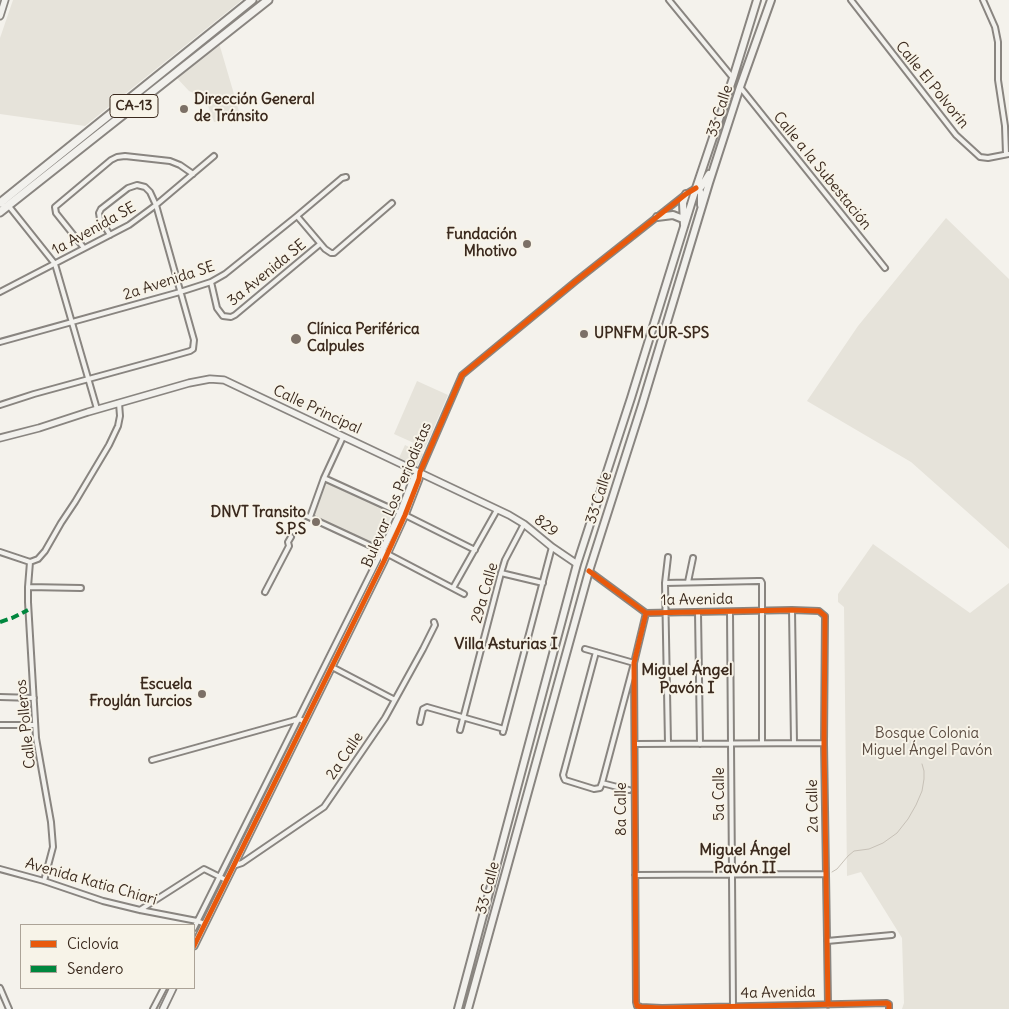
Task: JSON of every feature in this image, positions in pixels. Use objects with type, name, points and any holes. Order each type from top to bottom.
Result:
[{"type":"highway","name":"CA-13","points":[[0,204],[252,0]]},
{"type":"highway","name":"CA-13","points":[[0,212],[268,0]]},
{"type":"main road","name":"33 Calle","points":[[458,1009],[577,564],[696,188],[758,0]]},
{"type":"main road","name":"33 Calle","points":[[468,1009],[588,571],[642,405],[720,149],[769,0]]},
{"type":"main road","points":[[693,240],[693,233],[701,204],[700,191],[696,188],[701,187],[706,180],[720,149]]},
{"type":"main road","points":[[684,228],[683,219],[686,194]]},
{"type":"main road","points":[[657,217],[673,215],[683,219]]},
{"type":"street","points":[[0,16],[5,0]]},
{"type":"street","points":[[669,0],[733,78]]},
{"type":"street","points":[[853,2],[859,0]]},
{"type":"street","points":[[983,0],[995,27],[998,42],[998,80],[1008,154]]},
{"type":"street","name":"Calle El Polvorín","points":[[853,2],[956,135],[980,157],[988,158],[1008,154]]},
{"type":"street","name":"Calle a la Subestación","points":[[740,87],[885,268]]},
{"type":"street","points":[[84,248],[56,213],[55,207],[111,160],[125,156],[170,161],[180,164],[193,174]]},
{"type":"street","name":"1a Avenida SE","points":[[0,292],[129,225],[214,156]]},
{"type":"street","name":"2a Avenida SE","points":[[0,342],[211,282],[226,274],[342,178],[346,177]]},
{"type":"street","points":[[0,405],[193,349],[194,340],[156,205],[150,192],[145,187],[137,185],[128,188],[101,209],[99,213],[100,219],[110,235]]},
{"type":"street","name":"Bulevar Los Periodistas","points":[[195,926],[385,552],[403,514],[414,477],[420,472],[462,375],[576,281],[696,188]]},
{"type":"street","name":"3a Avenida SE","points":[[211,282],[217,308],[223,316],[231,317],[320,244],[328,252],[334,253],[392,203]]},
{"type":"street","points":[[8,205],[55,264],[97,409]]},
{"type":"street","points":[[297,216],[320,244]]},
{"type":"street","name":"Calle Principal","points":[[0,438],[201,380],[224,380],[497,510]]},
{"type":"street","points":[[0,552],[30,562],[38,559],[45,551],[109,445],[118,426],[120,416],[119,403]]},
{"type":"street","points":[[310,518],[324,478],[343,437]]},
{"type":"street","points":[[324,478],[403,514],[475,550]]},
{"type":"street","points":[[453,588],[497,510]]},
{"type":"street","name":"829","points":[[497,510],[524,524],[577,564]]},
{"type":"street","points":[[298,512],[385,552],[464,594]]},
{"type":"street","name":"29a Calle","points":[[460,730],[505,560],[524,524]]},
{"type":"street","points":[[265,592],[289,546],[288,542],[291,537]]},
{"type":"street","points":[[420,722],[423,709],[427,707],[504,730],[552,547]]},
{"type":"street","name":"Bulevar Los Periodistas","points":[[195,944],[384,561],[385,552]]},
{"type":"street","points":[[668,557],[665,583],[668,744]]},
{"type":"street","points":[[688,582],[693,558]]},
{"type":"street","name":"Calle Polleros","points":[[30,562],[28,613],[36,738],[51,822],[53,848],[44,881]]},
{"type":"street","name":"1a Avenida","points":[[588,571],[646,613],[819,611]]},
{"type":"street","points":[[501,573],[543,583]]},
{"type":"street","points":[[665,583],[761,581],[763,611],[762,743]]},
{"type":"street","points":[[28,587],[81,588]]},
{"type":"street","points":[[792,610],[794,743]]},
{"type":"street","name":"2a Calle","points":[[819,611],[825,616],[824,743],[828,1005]]},
{"type":"street","points":[[698,612],[700,744]]},
{"type":"street","name":"5a Calle","points":[[730,612],[733,1007]]},
{"type":"street","name":"8a Calle","points":[[638,1006],[636,1002],[634,663],[646,613]]},
{"type":"street","name":"2a Calle","points":[[233,866],[242,863],[324,807],[385,718],[435,625],[434,622]]},
{"type":"street","points":[[585,649],[596,652],[634,663],[602,783],[600,788],[594,789],[565,780],[564,774],[596,652]]},
{"type":"street","points":[[332,667],[395,700]]},
{"type":"street","points":[[0,697],[34,698]]},
{"type":"street","points":[[152,760],[298,720],[305,721]]},
{"type":"street","points":[[0,725],[35,725]]},
{"type":"street","points":[[635,744],[824,743]]},
{"type":"street","points":[[602,783],[629,790]]},
{"type":"street","name":"Avenida Katia Chiari","points":[[0,868],[103,901],[205,924]]},
{"type":"street","points":[[140,910],[204,868],[226,880]]},
{"type":"street","points":[[635,875],[826,874]]},
{"type":"street","points":[[827,941],[892,934]]},
{"type":"street","points":[[0,988],[9,1009]]},
{"type":"street","points":[[153,1009],[163,989]]},
{"type":"street","points":[[163,1009],[173,989]]},
{"type":"street","name":"4a Avenida","points":[[638,1006],[641,1008],[662,1008],[887,1003],[889,1004],[889,1009]]},
{"type":"green space","points":[[13,0],[242,0],[85,126],[0,114],[0,38]]},
{"type":"green space","points":[[219,43],[241,118],[214,122],[205,98],[200,100],[196,94],[189,91],[175,76]]},
{"type":"green space","points":[[946,218],[1009,279],[1009,549],[911,462],[807,401],[858,326]]},
{"type":"green space","points":[[417,381],[448,395],[425,448],[394,434]]},
{"type":"green space","points":[[405,445],[423,454],[417,467],[399,458]]},
{"type":"green space","points":[[326,483],[393,513],[377,545],[314,516]]},
{"type":"green space","name":"Bosque Colonia Miguel Ángel Pavón","points":[[873,544],[970,613],[1009,583],[1009,1009],[902,1009],[904,1003],[902,938],[861,872],[847,876],[844,607],[838,602],[838,594]]},
{"type":"waterway","points":[[832,872],[854,851],[869,849],[883,843],[897,833],[908,819],[922,791],[924,779],[922,764]]},
{"type":"marked path","points":[[0,622],[28,610]]},
{"type":"cycle path","points":[[195,944],[384,561],[405,515],[420,472],[462,375],[576,281],[696,188]]},
{"type":"cycle path","points":[[589,571],[646,613],[792,610],[819,611],[825,616],[824,743],[828,1005]]},
{"type":"cycle path","points":[[646,613],[634,663],[637,1006],[662,1008],[887,1003],[889,1004],[889,1009]]},
{"type":"place","name":"Dirección General de Tránsito","points":[[184,109]]},
{"type":"place","name":"Fundación Mhotivo","points":[[527,244]]},
{"type":"place","name":"UPNFM CUR-SPS","points":[[584,334]]},
{"type":"place","name":"Clínica Periférica Calpules","points":[[296,339]]},
{"type":"place","name":"DNVT Transito S.P.S","points":[[316,522]]},
{"type":"place","name":"Escuela Froylán Turcios","points":[[202,694]]},
{"type":"district","name":"Villa Asturias I","points":[[506,644]]},
{"type":"district","name":"Miguel Ángel Pavón I","points":[[687,679]]},
{"type":"district","name":"Miguel Ángel Pavón II","points":[[745,859]]}]
